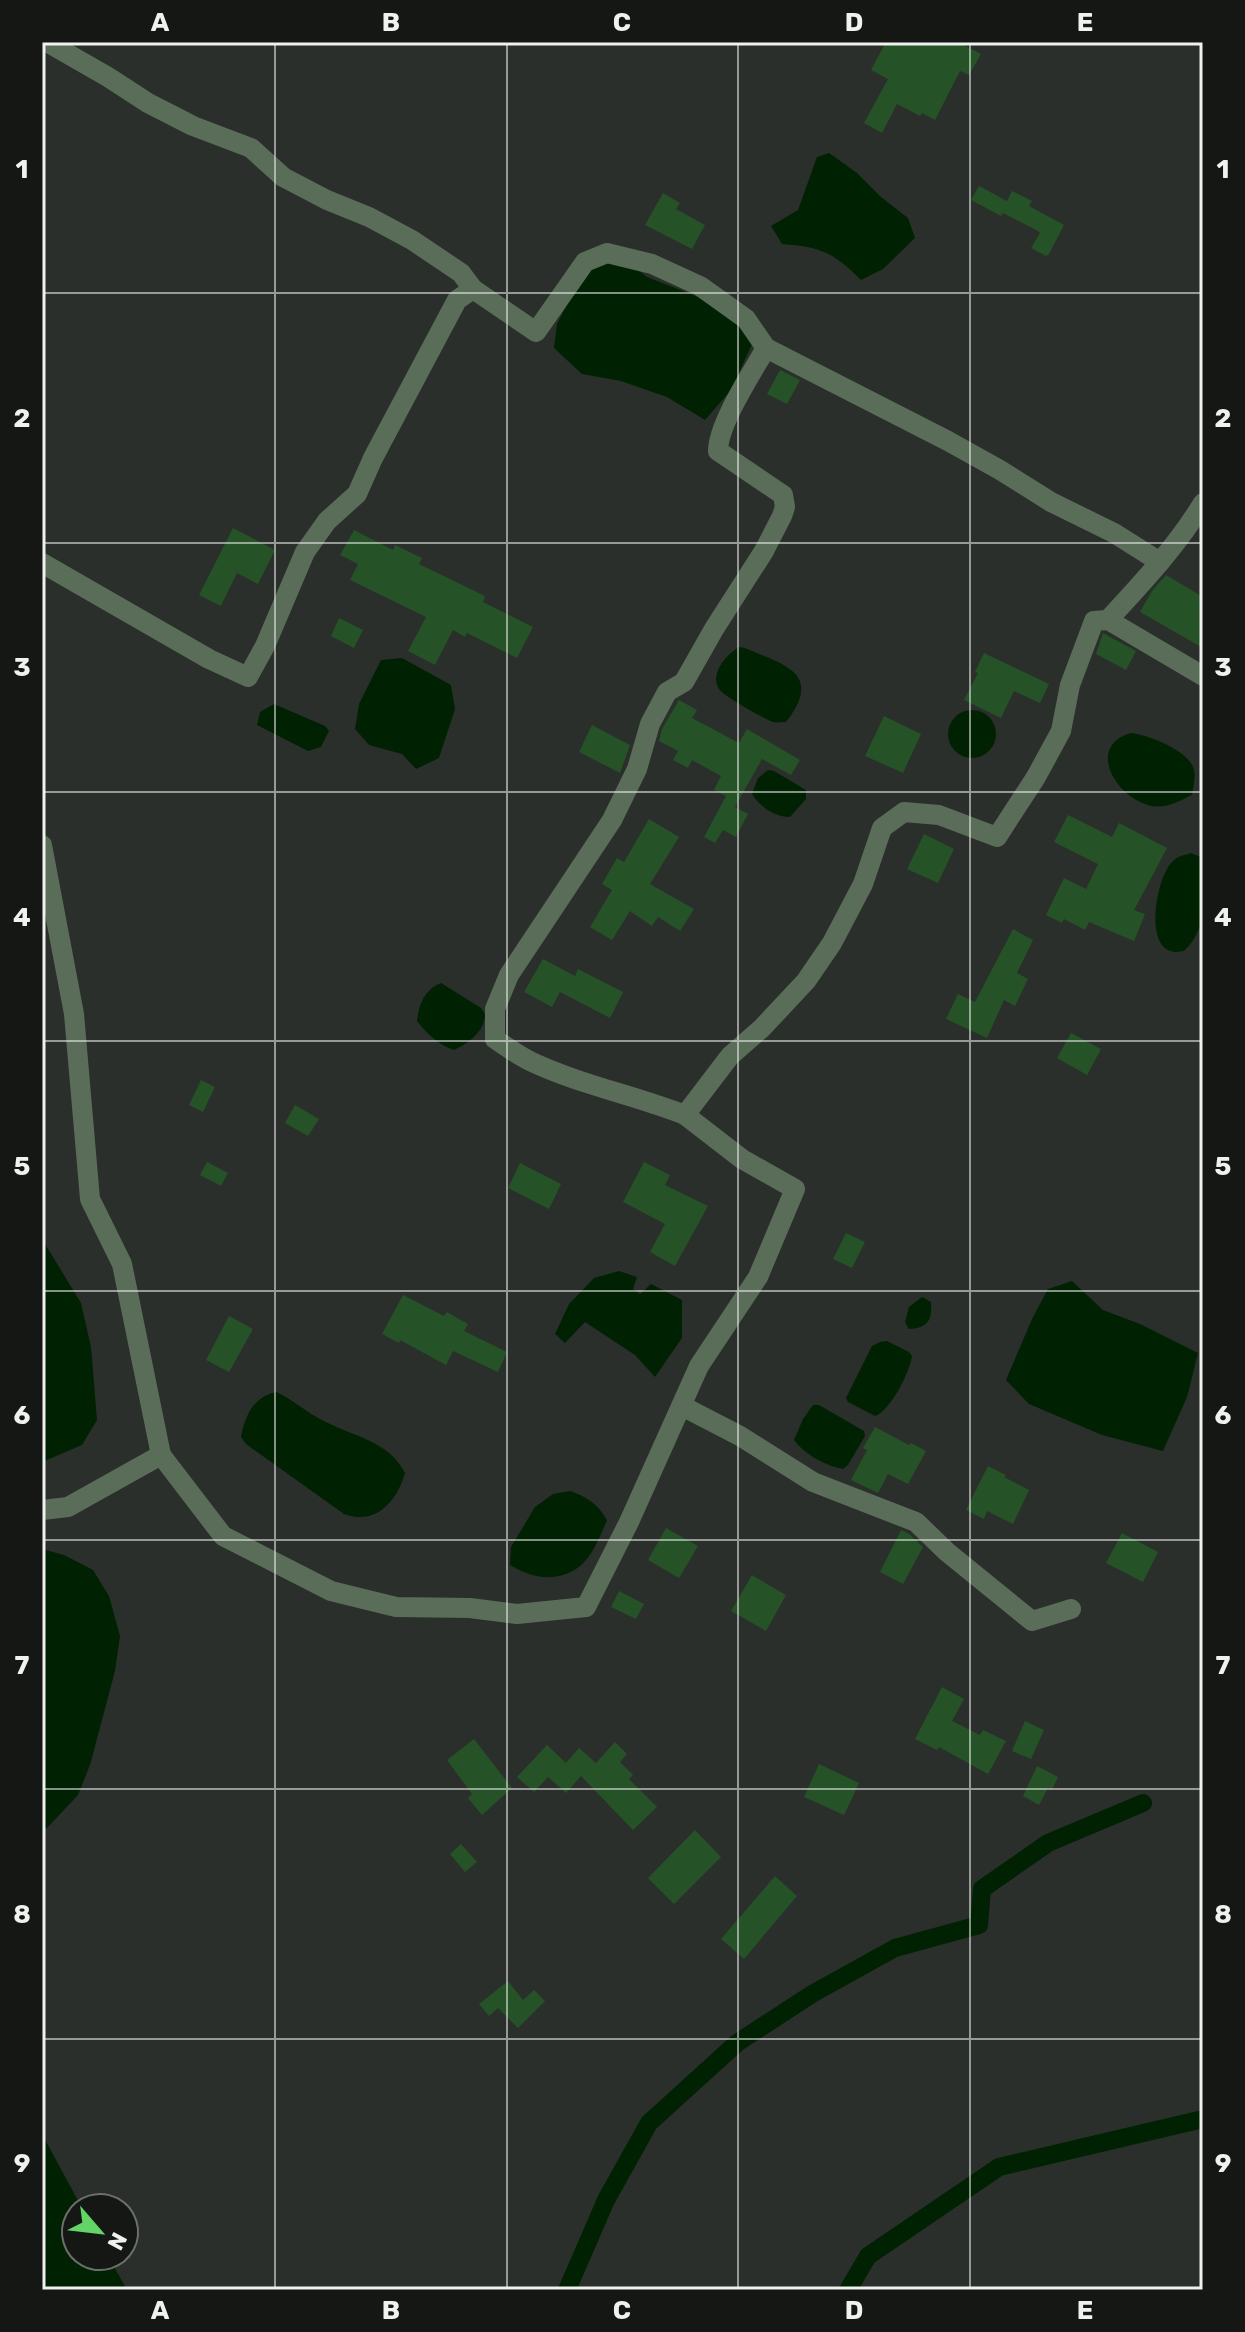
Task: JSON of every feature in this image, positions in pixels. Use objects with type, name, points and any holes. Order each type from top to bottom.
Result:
[{"type":"street","points":[[47,42],[148,103],[193,126],[251,148],[283,177],[412,240],[461,273],[473,289],[536,332],[585,262],[607,253],[652,264],[700,286],[746,319],[766,348],[948,441],[1160,562]]},
{"type":"street","points":[[42,563],[209,659],[248,677],[305,552],[327,521],[357,494],[457,300],[473,289]]},
{"type":"street","points":[[42,845],[74,1014],[90,1199],[122,1264],[161,1455],[223,1536],[331,1591],[396,1607],[470,1608],[517,1614],[586,1607],[629,1522],[699,1366],[758,1277],[795,1189],[742,1159],[685,1115],[578,1081],[529,1061],[495,1039],[495,1009],[509,975],[612,820],[637,769],[650,724],[667,692],[684,682],[782,516],[785,507],[783,495],[718,451],[718,441],[729,415],[766,348]]},
{"type":"street","points":[[1108,620],[1160,562],[1203,503]]},
{"type":"street","points":[[685,1115],[730,1056],[762,1028],[806,981],[832,943],[863,884],[882,828],[904,812],[939,815],[997,837],[1061,731],[1070,685],[1094,621],[1108,620],[1203,676]]},
{"type":"street","points":[[682,1406],[740,1436],[813,1482],[916,1522],[947,1552],[1032,1621],[1071,1609]]},
{"type":"street","points":[[42,1510],[68,1507],[161,1455]]},
{"type":"shaded area","points":[[829,153],[908,218],[915,238],[883,269],[861,280],[826,253],[782,244],[771,226],[798,210],[817,157]]},
{"type":"shaded area","points":[[595,261],[633,266],[647,277],[726,308],[753,342],[731,390],[705,420],[667,397],[621,381],[582,374],[554,348],[557,324],[579,281]]},
{"type":"shaded area","points":[[739,647],[785,666],[800,682],[797,705],[786,722],[769,720],[719,689],[716,683],[718,671],[729,654]]},
{"type":"shaded area","points":[[402,658],[451,685],[455,709],[439,758],[416,769],[402,754],[369,745],[355,729],[359,704],[381,660]]},
{"type":"shaded area","points":[[274,704],[325,726],[329,731],[321,747],[308,751],[257,725],[260,712]]},
{"type":"shaded area","points":[[972,710],[989,717],[996,734],[989,751],[972,758],[955,751],[948,734],[955,717]]},
{"type":"shaded area","points":[[1131,733],[1158,741],[1185,756],[1194,770],[1192,795],[1160,807],[1136,800],[1125,792],[1116,782],[1108,759],[1110,748],[1117,739]]},
{"type":"shaded area","points":[[768,770],[806,790],[806,799],[790,817],[768,810],[752,794],[758,778]]},
{"type":"shaded area","points":[[1191,853],[1203,858],[1202,919],[1193,941],[1184,951],[1173,952],[1163,946],[1158,936],[1158,893],[1168,867],[1176,859]]},
{"type":"shaded area","points":[[441,983],[481,1008],[485,1014],[475,1036],[454,1050],[434,1038],[417,1021],[423,998]]},
{"type":"shaded area","points":[[42,1239],[81,1303],[91,1347],[97,1420],[82,1445],[42,1462]]},
{"type":"shaded area","points":[[619,1271],[637,1277],[633,1289],[640,1294],[651,1284],[682,1300],[682,1338],[655,1377],[635,1355],[585,1322],[565,1343],[555,1334],[569,1304],[594,1278]]},
{"type":"shaded area","points":[[1072,1281],[1103,1310],[1140,1324],[1198,1353],[1187,1397],[1163,1451],[1102,1435],[1029,1404],[1006,1380],[1048,1289]]},
{"type":"shaded area","points":[[922,1297],[931,1302],[930,1318],[921,1327],[909,1329],[905,1322],[909,1307]]},
{"type":"shaded area","points":[[887,1341],[912,1356],[898,1390],[887,1407],[875,1416],[846,1398],[872,1346]]},
{"type":"shaded area","points":[[276,1392],[320,1419],[379,1446],[398,1462],[405,1473],[397,1493],[384,1508],[366,1517],[344,1514],[246,1444],[241,1437],[251,1408],[261,1398]]},
{"type":"shaded area","points":[[813,1405],[819,1405],[864,1431],[865,1436],[843,1469],[816,1459],[794,1440]]},
{"type":"shaded area","points":[[570,1491],[592,1502],[607,1520],[588,1558],[573,1571],[552,1577],[530,1574],[510,1565],[511,1547],[535,1507],[553,1494]]},
{"type":"shaded area","points":[[42,1549],[64,1555],[93,1570],[109,1596],[120,1636],[115,1671],[90,1765],[78,1795],[47,1828],[42,1829]]},
{"type":"shaded area","points":[[42,2134],[73,2192],[60,2192],[60,2272],[117,2272],[127,2290],[42,2290]]},
{"type":"building","points":[[886,42],[958,42],[981,54],[969,75],[960,71],[935,120],[897,104],[882,133],[864,123],[888,79],[871,70]]},
{"type":"building","points":[[979,186],[1007,201],[1012,191],[1032,201],[1029,206],[1064,225],[1049,254],[1046,256],[1031,248],[1040,233],[1038,231],[971,200]]},
{"type":"building","points":[[663,193],[680,203],[676,209],[705,225],[692,249],[645,225]]},
{"type":"building","points":[[780,370],[800,380],[787,404],[767,394]]},
{"type":"building","points":[[233,528],[275,550],[258,584],[237,573],[221,606],[199,595]]},
{"type":"building","points":[[354,530],[393,550],[395,545],[422,558],[419,564],[485,596],[483,602],[533,627],[517,658],[467,633],[465,637],[453,630],[435,665],[408,651],[426,617],[350,580],[358,564],[340,555]]},
{"type":"building","points":[[1166,575],[1203,597],[1203,648],[1140,612]]},
{"type":"building","points":[[339,618],[363,630],[354,648],[331,636]]},
{"type":"building","points":[[1103,633],[1136,651],[1126,670],[1096,654]]},
{"type":"building","points":[[984,653],[1049,684],[1040,703],[1014,691],[1001,718],[964,700]]},
{"type":"building","points":[[679,700],[697,710],[692,718],[739,743],[747,729],[800,760],[791,775],[762,759],[735,807],[748,814],[736,837],[723,830],[715,843],[704,837],[726,796],[714,790],[721,776],[692,760],[688,768],[673,760],[678,751],[659,741],[662,729]]},
{"type":"building","points":[[884,716],[921,734],[903,773],[865,756]]},
{"type":"building","points":[[592,725],[630,745],[620,773],[579,752]]},
{"type":"building","points":[[1068,815],[1112,837],[1119,823],[1167,848],[1134,910],[1145,914],[1134,941],[1089,922],[1085,930],[1064,919],[1062,923],[1046,915],[1064,878],[1086,889],[1098,864],[1054,842]]},
{"type":"building","points":[[649,819],[679,837],[650,884],[694,909],[680,931],[658,917],[652,926],[630,911],[612,940],[590,927],[612,890],[602,884],[617,858],[624,862]]},
{"type":"building","points":[[924,834],[954,849],[938,883],[907,869]]},
{"type":"building","points":[[1013,929],[1033,940],[1017,973],[1028,979],[1015,1006],[1004,1000],[987,1038],[946,1019],[958,994],[975,1002]]},
{"type":"building","points":[[543,959],[575,976],[578,969],[623,992],[610,1018],[560,992],[552,1007],[524,992]]},
{"type":"building","points":[[1071,1033],[1101,1049],[1087,1075],[1057,1058]]},
{"type":"building","points":[[201,1080],[215,1087],[203,1112],[189,1105]]},
{"type":"building","points":[[295,1105],[319,1119],[308,1136],[285,1123]]},
{"type":"building","points":[[207,1162],[228,1173],[221,1186],[200,1175]]},
{"type":"building","points":[[644,1162],[670,1175],[665,1185],[708,1206],[675,1266],[650,1252],[665,1224],[623,1202]]},
{"type":"building","points":[[520,1163],[561,1184],[549,1209],[508,1188]]},
{"type":"building","points":[[846,1233],[865,1242],[852,1268],[833,1259]]},
{"type":"building","points":[[403,1295],[444,1316],[447,1312],[468,1324],[464,1331],[507,1352],[498,1372],[453,1351],[446,1365],[400,1340],[399,1343],[382,1334]]},
{"type":"building","points":[[229,1316],[253,1329],[229,1372],[206,1360]]},
{"type":"building","points":[[875,1427],[926,1451],[908,1484],[888,1474],[878,1493],[851,1480]]},
{"type":"building","points":[[988,1466],[1029,1490],[1013,1524],[987,1511],[984,1519],[966,1510]]},
{"type":"building","points":[[666,1528],[698,1546],[679,1578],[648,1560]]},
{"type":"building","points":[[901,1530],[923,1547],[903,1584],[880,1572]]},
{"type":"building","points":[[1122,1533],[1158,1552],[1143,1582],[1106,1563]]},
{"type":"building","points":[[752,1575],[786,1595],[766,1631],[731,1611]]},
{"type":"building","points":[[619,1591],[644,1604],[636,1619],[611,1607]]},
{"type":"building","points":[[942,1687],[964,1699],[952,1721],[980,1735],[983,1730],[1006,1741],[988,1774],[939,1747],[937,1750],[915,1739]]},
{"type":"building","points":[[1025,1721],[1044,1730],[1031,1759],[1012,1751]]},
{"type":"building","points":[[474,1739],[512,1788],[482,1815],[468,1798],[472,1794],[447,1760]]},
{"type":"building","points":[[615,1742],[627,1754],[620,1762],[633,1775],[629,1779],[657,1807],[633,1830],[581,1776],[566,1793],[548,1777],[534,1792],[517,1777],[547,1745],[566,1763],[579,1748],[596,1763]]},
{"type":"building","points":[[819,1764],[859,1783],[844,1815],[804,1797]]},
{"type":"building","points":[[1037,1766],[1058,1777],[1039,1805],[1023,1796]]},
{"type":"building","points":[[695,1830],[721,1857],[674,1904],[648,1878]]},
{"type":"building","points":[[461,1844],[477,1862],[465,1872],[450,1854]]},
{"type":"building","points":[[775,1876],[797,1896],[744,1959],[721,1939]]},
{"type":"building","points":[[508,1981],[523,2000],[534,1990],[545,2001],[518,2028],[498,2008],[489,2016],[479,2004]]},
{"type":"waterway","points":[[567,2290],[606,2200],[649,2123],[737,2043],[812,1994],[895,1948],[979,1925],[982,1889],[1048,1843],[1143,1803]]},
{"type":"waterway","points":[[848,2290],[868,2256],[999,2167],[1203,2119]]}]
